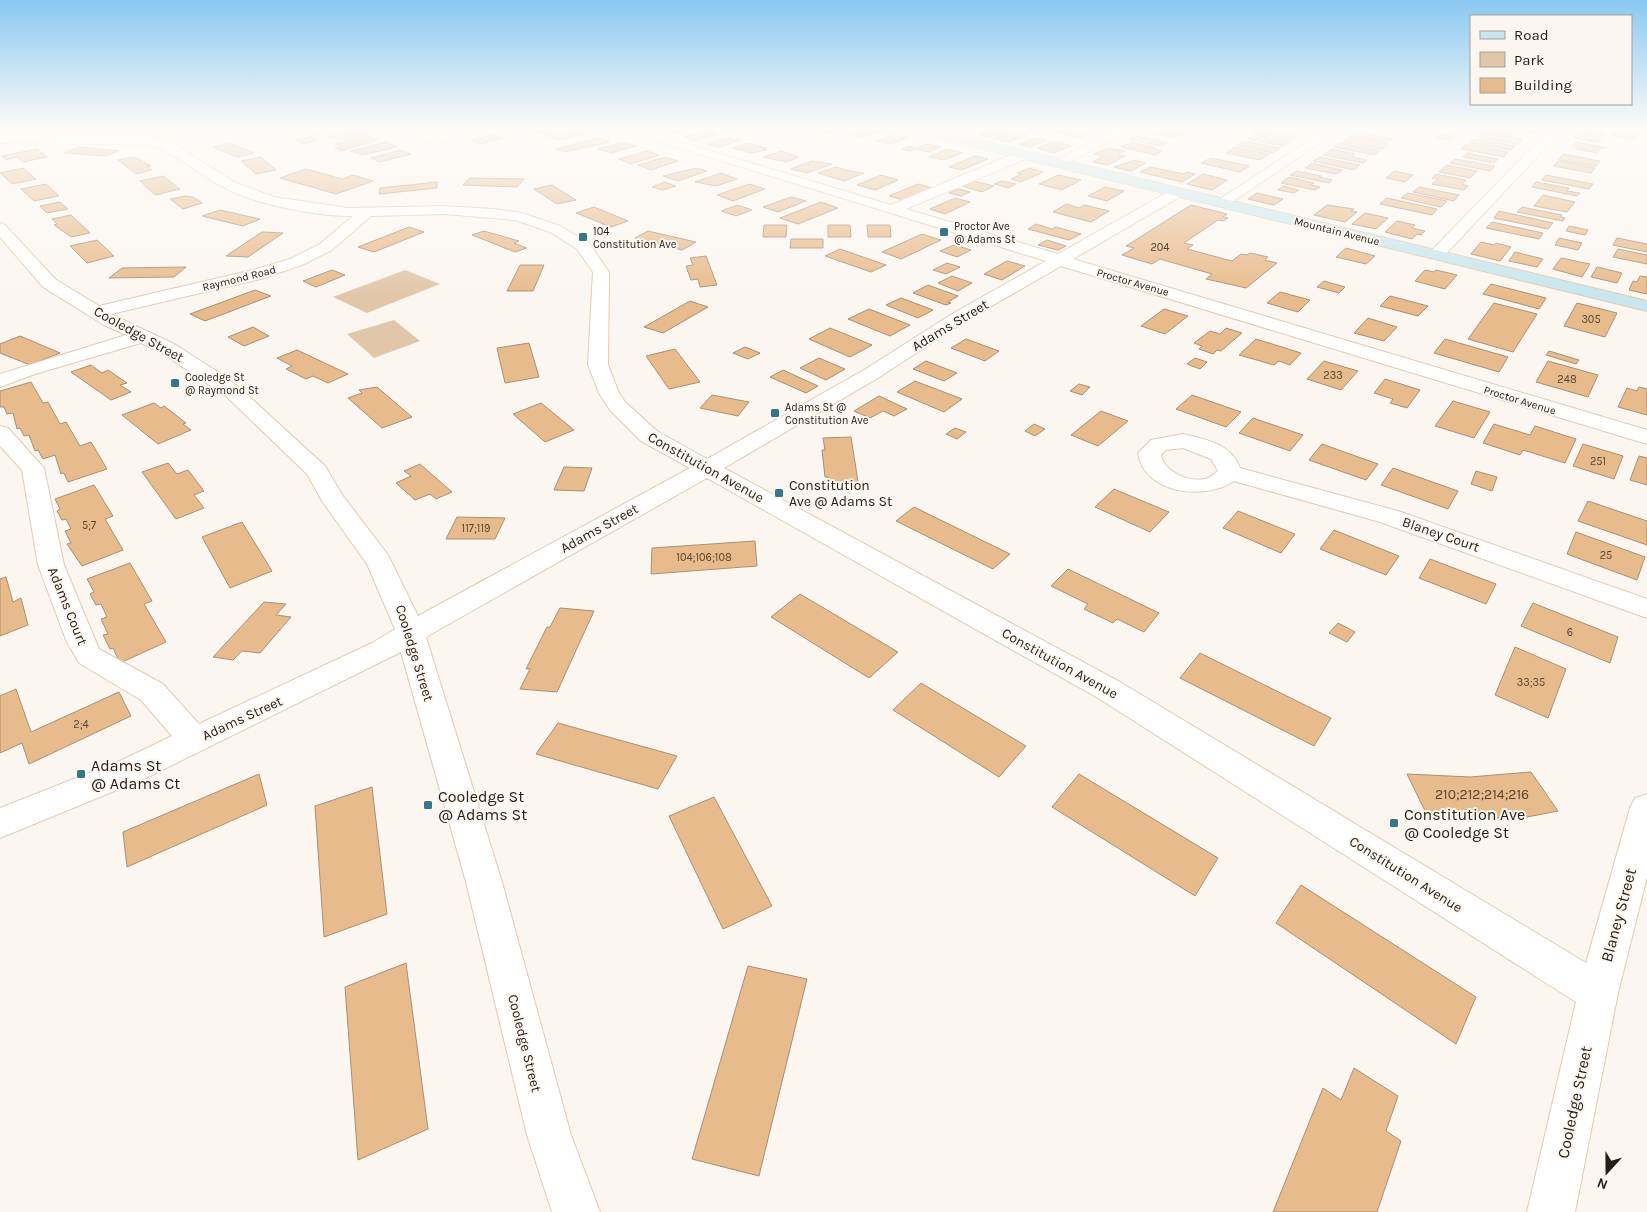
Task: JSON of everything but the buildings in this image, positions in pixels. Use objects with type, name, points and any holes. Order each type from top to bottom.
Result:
[{"type":"street","name":"Constitution Avenue","points":[[227,184],[251,195],[286,204],[366,213],[429,210],[493,212],[538,222],[583,246],[601,272],[598,365],[609,393],[617,406],[649,436],[1109,690],[1598,993]]},
{"type":"street","name":"Proctor Avenue","points":[[804,184],[1647,437]]},
{"type":"street","points":[[891,210],[954,184]]},
{"type":"street","name":"Mountain Avenue","points":[[1142,184],[1647,306]]},
{"type":"street","points":[[1221,203],[1251,184]]},
{"type":"street","points":[[1436,255],[1505,184]]},
{"type":"street","name":"Adams Street","points":[[0,823],[134,769],[382,650],[618,519],[871,374],[958,318],[1178,192]]},
{"type":"street","name":"Raymond Road","points":[[97,312],[250,276],[296,262],[326,247],[366,213]]},
{"type":"street","name":"Cooledge Street","points":[[0,228],[49,283],[110,321],[169,349],[234,392],[317,471],[324,487],[370,547],[398,599],[410,633],[484,882],[549,1136],[576,1212]]},
{"type":"street","points":[[0,382],[28,370],[144,336]]},
{"type":"street","name":"Adams Court","points":[[0,433],[33,468],[51,564],[80,640],[89,656],[152,692],[194,740]]},
{"type":"street","name":"Blaney Court","points":[[1230,473],[1346,502],[1467,543],[1647,609]]},
{"type":"street","name":"Blaney Street","points":[[1598,993],[1647,808]]},
{"type":"street","name":"Cooledge Street","points":[[1551,1212],[1598,993]]},
{"type":"green space","points":[[405,270],[440,284],[367,313],[333,297]]},
{"type":"green space","points":[[394,320],[420,341],[374,358],[347,334]]},
{"type":"place","name":"Proctor Ave @ Adams St","points":[[944,232]]},
{"type":"place","name":"104 Constitution Ave","points":[[583,237]]},
{"type":"place","name":"Cooledge St @ Raymond St","points":[[175,383]]},
{"type":"place","name":"Adams St @ Constitution Ave","points":[[775,413]]},
{"type":"place","name":"Constitution Ave @ Adams St","points":[[779,493]]},
{"type":"place","name":"Adams St @ Adams Ct","points":[[81,774]]},
{"type":"place","name":"Cooledge St @ Adams St","points":[[428,805]]},
{"type":"place","name":"Constitution Ave @ Cooledge St","points":[[1394,823]]}]
